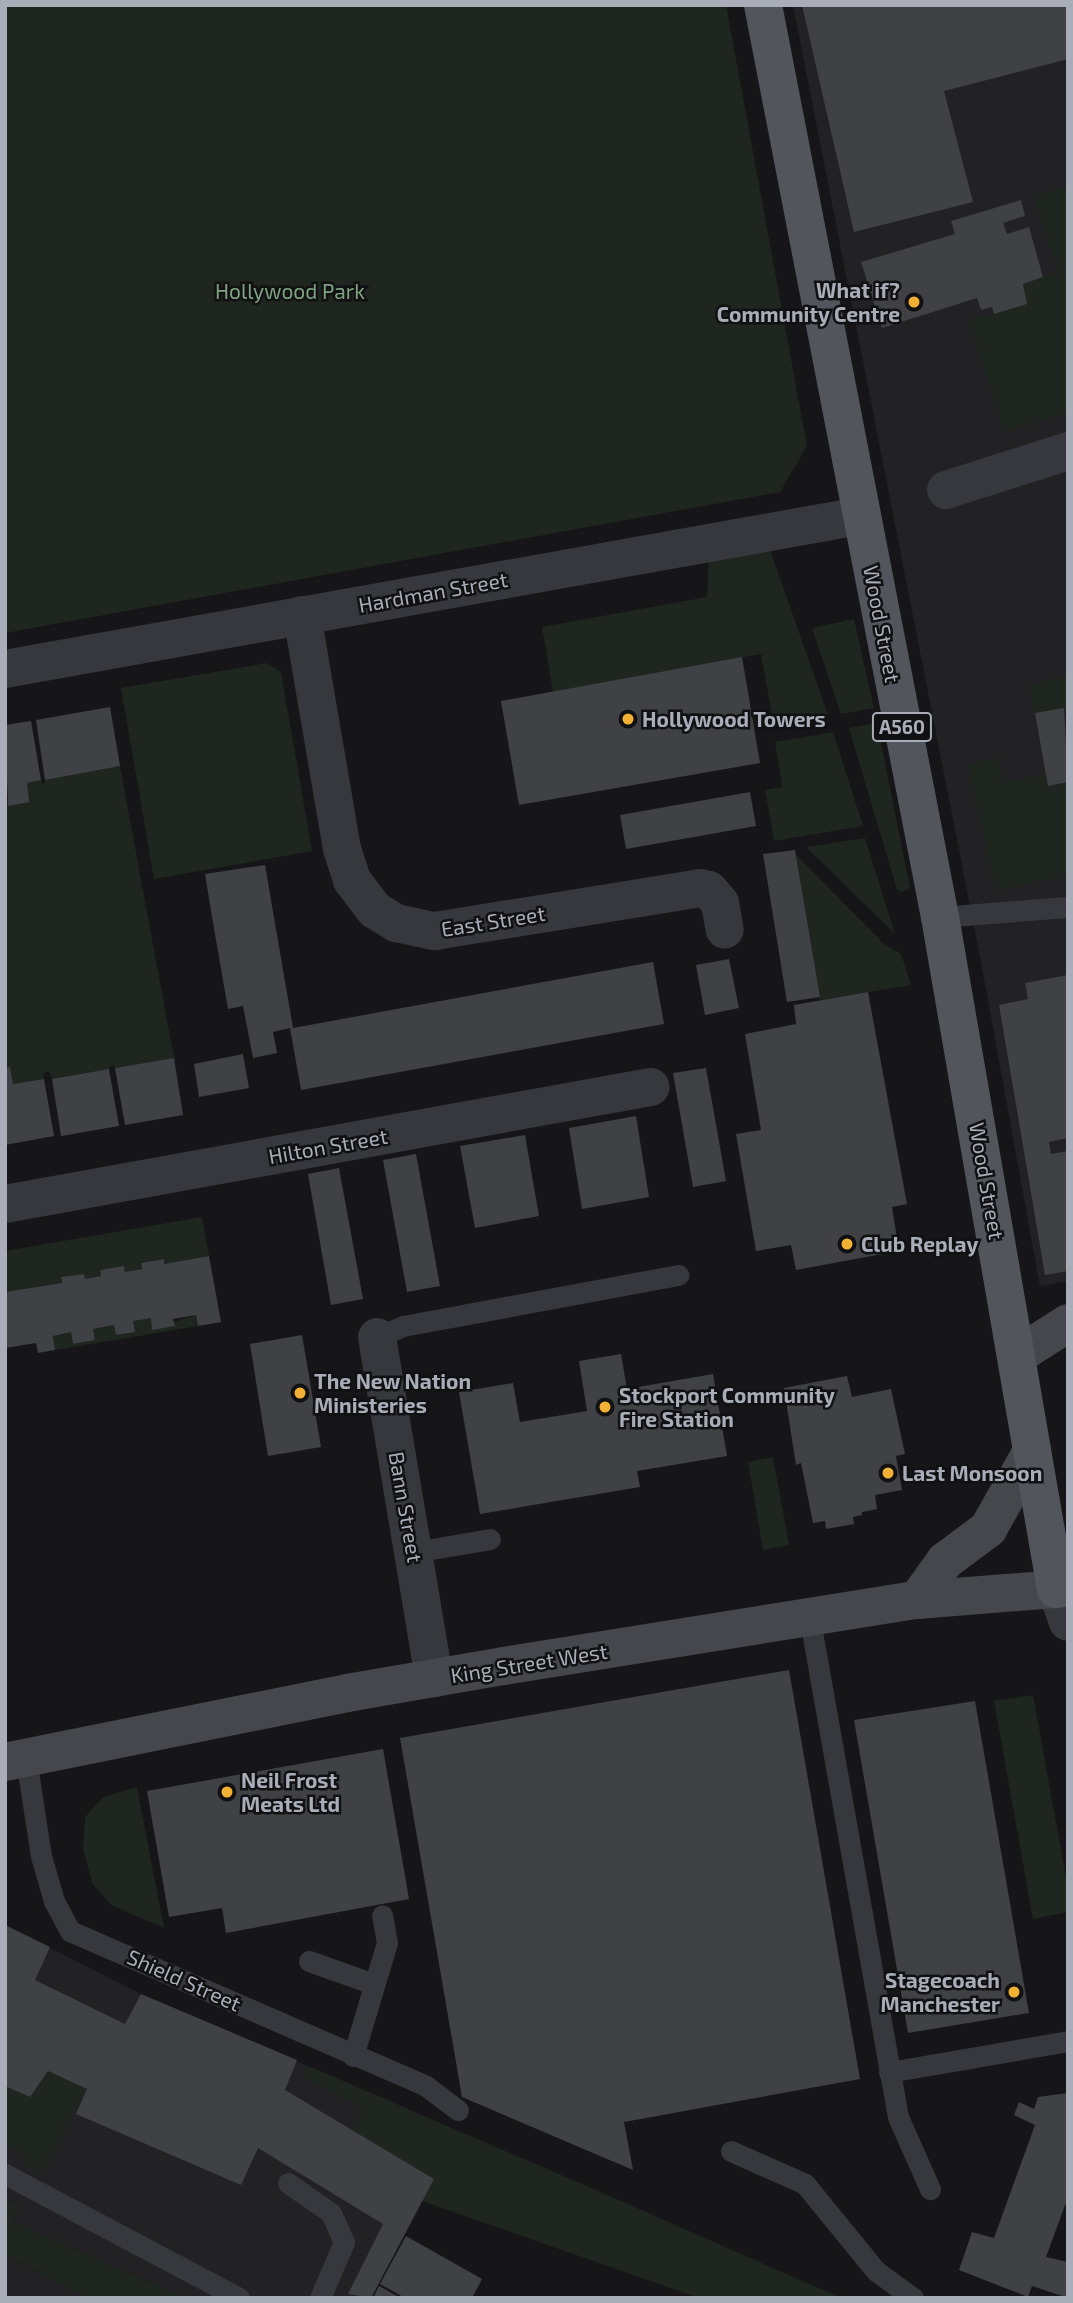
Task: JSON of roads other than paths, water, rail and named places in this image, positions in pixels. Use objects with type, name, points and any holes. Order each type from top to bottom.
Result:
[{"type":"main road","name":"Wood Street","points":[[763,5],[860,516],[940,917],[1018,1354],[1032,1451]]},
{"type":"main road","points":[[1018,1354],[1068,1323]]},
{"type":"main road","points":[[917,1600],[945,1561],[988,1529],[1032,1451],[1068,1494]]},
{"type":"main road","name":"King Street West","points":[[16,1760],[434,1678],[810,1620],[917,1600],[1064,1599],[1032,1451]]},
{"type":"street","points":[[946,490],[1068,451]]},
{"type":"street","name":"Hardman Street","points":[[5,669],[860,516]]},
{"type":"street","name":"East Street","points":[[302,615],[345,859],[352,880],[375,910],[396,923],[435,931],[700,888],[709,890],[720,903],[725,930]]},
{"type":"street","name":"Hilton Street","points":[[5,1204],[650,1087]]},
{"type":"street","name":"Bann Street","points":[[377,1336],[434,1678]]},
{"type":"lane","points":[[940,917],[1068,907]]},
{"type":"lane","points":[[377,1336],[427,1321],[678,1275]]},
{"type":"lane","points":[[414,1552],[490,1539]]},
{"type":"lane","points":[[810,1620],[898,2117],[930,2189]]},
{"type":"lane","name":"Shield Street","points":[[16,1760],[54,1901],[70,1931],[426,2086],[458,2110]]},
{"type":"lane","points":[[353,2056],[387,1942],[382,1915]]},
{"type":"lane","points":[[309,1961],[374,1984]]},
{"type":"lane","points":[[889,2072],[1068,2041]]},
{"type":"lane","points":[[731,2151],[805,2184],[876,2270],[913,2298]]},
{"type":"lane","points":[[5,2174],[239,2298]]},
{"type":"lane","points":[[288,2183],[331,2213],[344,2242],[320,2298]]},
{"type":"place","name":"What if? Community Centre","points":[[914,302]]},
{"type":"place","name":"Hollywood Towers","points":[[628,719]]},
{"type":"place","name":"Club Replay","points":[[847,1244]]},
{"type":"place","name":"The New Nation Ministeries","points":[[300,1393]]},
{"type":"place","name":"Stockport Community Fire Station","points":[[605,1407]]},
{"type":"place","name":"Last Monsoon","points":[[888,1473]]},
{"type":"place","name":"Neil Frost Meats Ltd","points":[[227,1792]]},
{"type":"place","name":"Stagecoach Manchester","points":[[1014,1992]]},
{"type":"park label","name":"Hollywood Park","points":[[290,291]]}]
